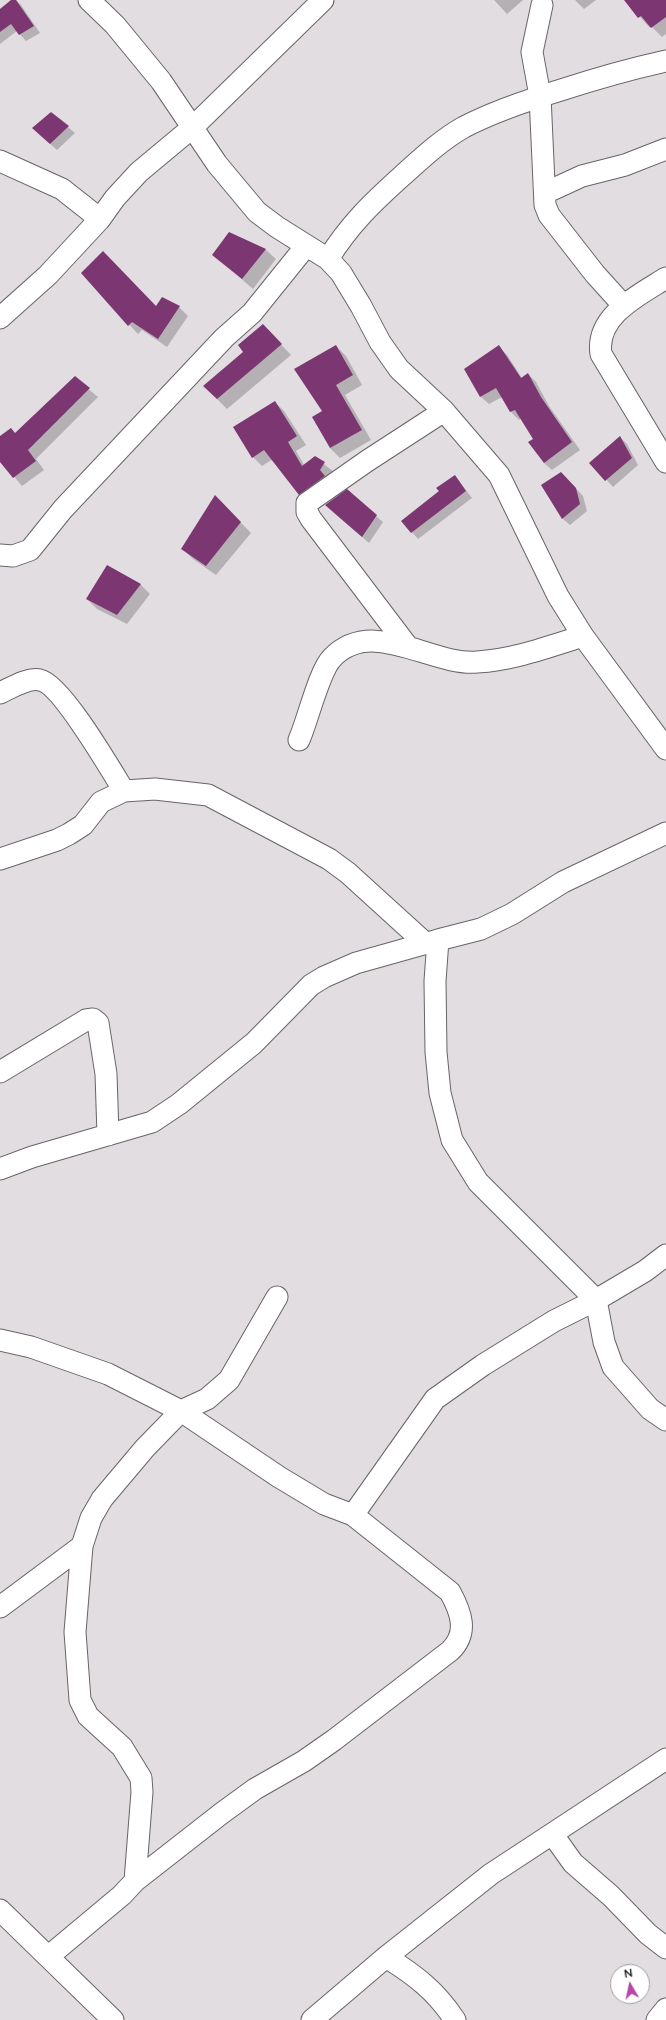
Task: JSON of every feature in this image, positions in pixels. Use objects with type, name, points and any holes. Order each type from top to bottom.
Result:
[{"type":"street","points":[[89,0],[116,25],[152,69],[217,164],[257,212],[306,246],[328,259],[341,273],[380,342],[399,369],[444,411],[498,475],[558,596],[582,636],[666,750]]},
{"type":"street","points":[[0,318],[48,275],[100,219],[115,198],[139,172],[193,127],[323,0]]},
{"type":"street","points":[[542,5],[532,52],[540,96],[546,205],[549,214],[595,274],[623,305]]},
{"type":"street","points":[[328,259],[358,216],[428,152],[463,128],[487,116],[540,96],[603,77],[666,61]]},
{"type":"street","points":[[545,193],[582,176],[625,165],[666,149]]},
{"type":"street","points":[[0,161],[62,189],[100,219]]},
{"type":"street","points":[[0,555],[13,556],[30,550],[47,526],[68,503],[224,338],[252,313],[306,246]]},
{"type":"street","points":[[666,278],[623,305],[605,328],[599,343],[601,354],[666,462]]},
{"type":"street","points":[[408,647],[311,519],[307,512],[307,503],[367,461],[444,411]]},
{"type":"street","points":[[299,740],[330,660],[337,653],[361,643],[382,642],[408,647],[448,659],[475,663],[508,658],[582,636]]},
{"type":"street","points":[[0,693],[31,680],[41,680],[48,684],[75,714],[124,791]]},
{"type":"street","points":[[0,859],[57,840],[69,834],[83,825],[101,802],[124,791],[155,789],[208,795],[330,859],[432,942],[435,981],[436,1052],[440,1093],[452,1140],[478,1182],[596,1300],[604,1342],[613,1368],[650,1409],[666,1420]]},
{"type":"street","points":[[0,1169],[32,1157],[152,1122],[179,1104],[254,1043],[311,985],[324,977],[356,963],[481,929],[512,914],[563,882],[666,832]]},
{"type":"street","points":[[0,1072],[86,1020],[93,1019],[98,1023],[106,1074],[108,1135]]},
{"type":"street","points":[[353,1515],[435,1399],[458,1381],[502,1353],[554,1321],[596,1300],[645,1270],[666,1255]]},
{"type":"street","points":[[135,1881],[142,1792],[141,1778],[122,1747],[88,1716],[80,1700],[75,1632],[82,1546],[90,1518],[102,1499],[145,1448],[181,1411],[207,1399],[229,1380],[277,1298]]},
{"type":"street","points":[[0,1340],[31,1347],[108,1374],[181,1411],[279,1477],[324,1504],[353,1515],[450,1592],[457,1604],[462,1623],[462,1631],[456,1645],[334,1740],[304,1761],[255,1789],[135,1881],[107,1908],[49,1956]]},
{"type":"street","points":[[0,1607],[82,1546]]},
{"type":"street","points":[[312,2020],[386,1957],[491,1874],[666,1759]]},
{"type":"street","points":[[552,1835],[573,1863],[666,1948]]},
{"type":"street","points":[[0,1910],[49,1956],[113,2020]]},
{"type":"street","points":[[386,1957],[417,1976],[444,2002],[455,2020]]},
{"type":"street","points":[[657,2020],[666,2009]]},
{"type":"building","points":[[11,0],[16,0],[34,26],[19,35],[11,24],[0,32],[0,9]]},
{"type":"building","points":[[624,0],[666,0],[666,17],[651,28],[641,16],[638,18]]},
{"type":"building","points":[[51,112],[69,126],[50,144],[32,128]]},
{"type":"building","points":[[229,232],[266,249],[242,279],[212,255]]},
{"type":"building","points":[[103,251],[156,306],[162,297],[180,306],[158,339],[132,322],[128,326],[81,273]]},
{"type":"building","points":[[263,324],[282,344],[217,399],[203,386],[243,352],[238,345]]},
{"type":"building","points":[[336,345],[353,375],[336,385],[362,430],[330,448],[312,417],[322,411],[294,369]]},
{"type":"building","points":[[499,345],[521,378],[528,373],[541,397],[572,442],[544,463],[528,442],[533,439],[515,410],[510,412],[496,388],[480,397],[464,369]]},
{"type":"building","points":[[75,376],[90,388],[28,450],[36,461],[13,478],[0,462],[0,436],[11,428],[15,433]]},
{"type":"building","points":[[275,401],[297,436],[288,442],[302,466],[315,456],[325,462],[320,470],[325,476],[299,495],[264,450],[252,458],[233,427]]},
{"type":"building","points":[[620,436],[632,458],[605,481],[589,463]]},
{"type":"building","points":[[561,472],[576,488],[580,504],[562,519],[541,485]]},
{"type":"building","points":[[455,475],[466,491],[411,533],[401,521],[439,491],[436,488]]},
{"type":"building","points":[[347,489],[377,515],[362,537],[325,505]]},
{"type":"building","points":[[215,495],[241,522],[206,566],[181,549]]},
{"type":"building","points":[[107,565],[141,584],[117,615],[86,599]]}]
